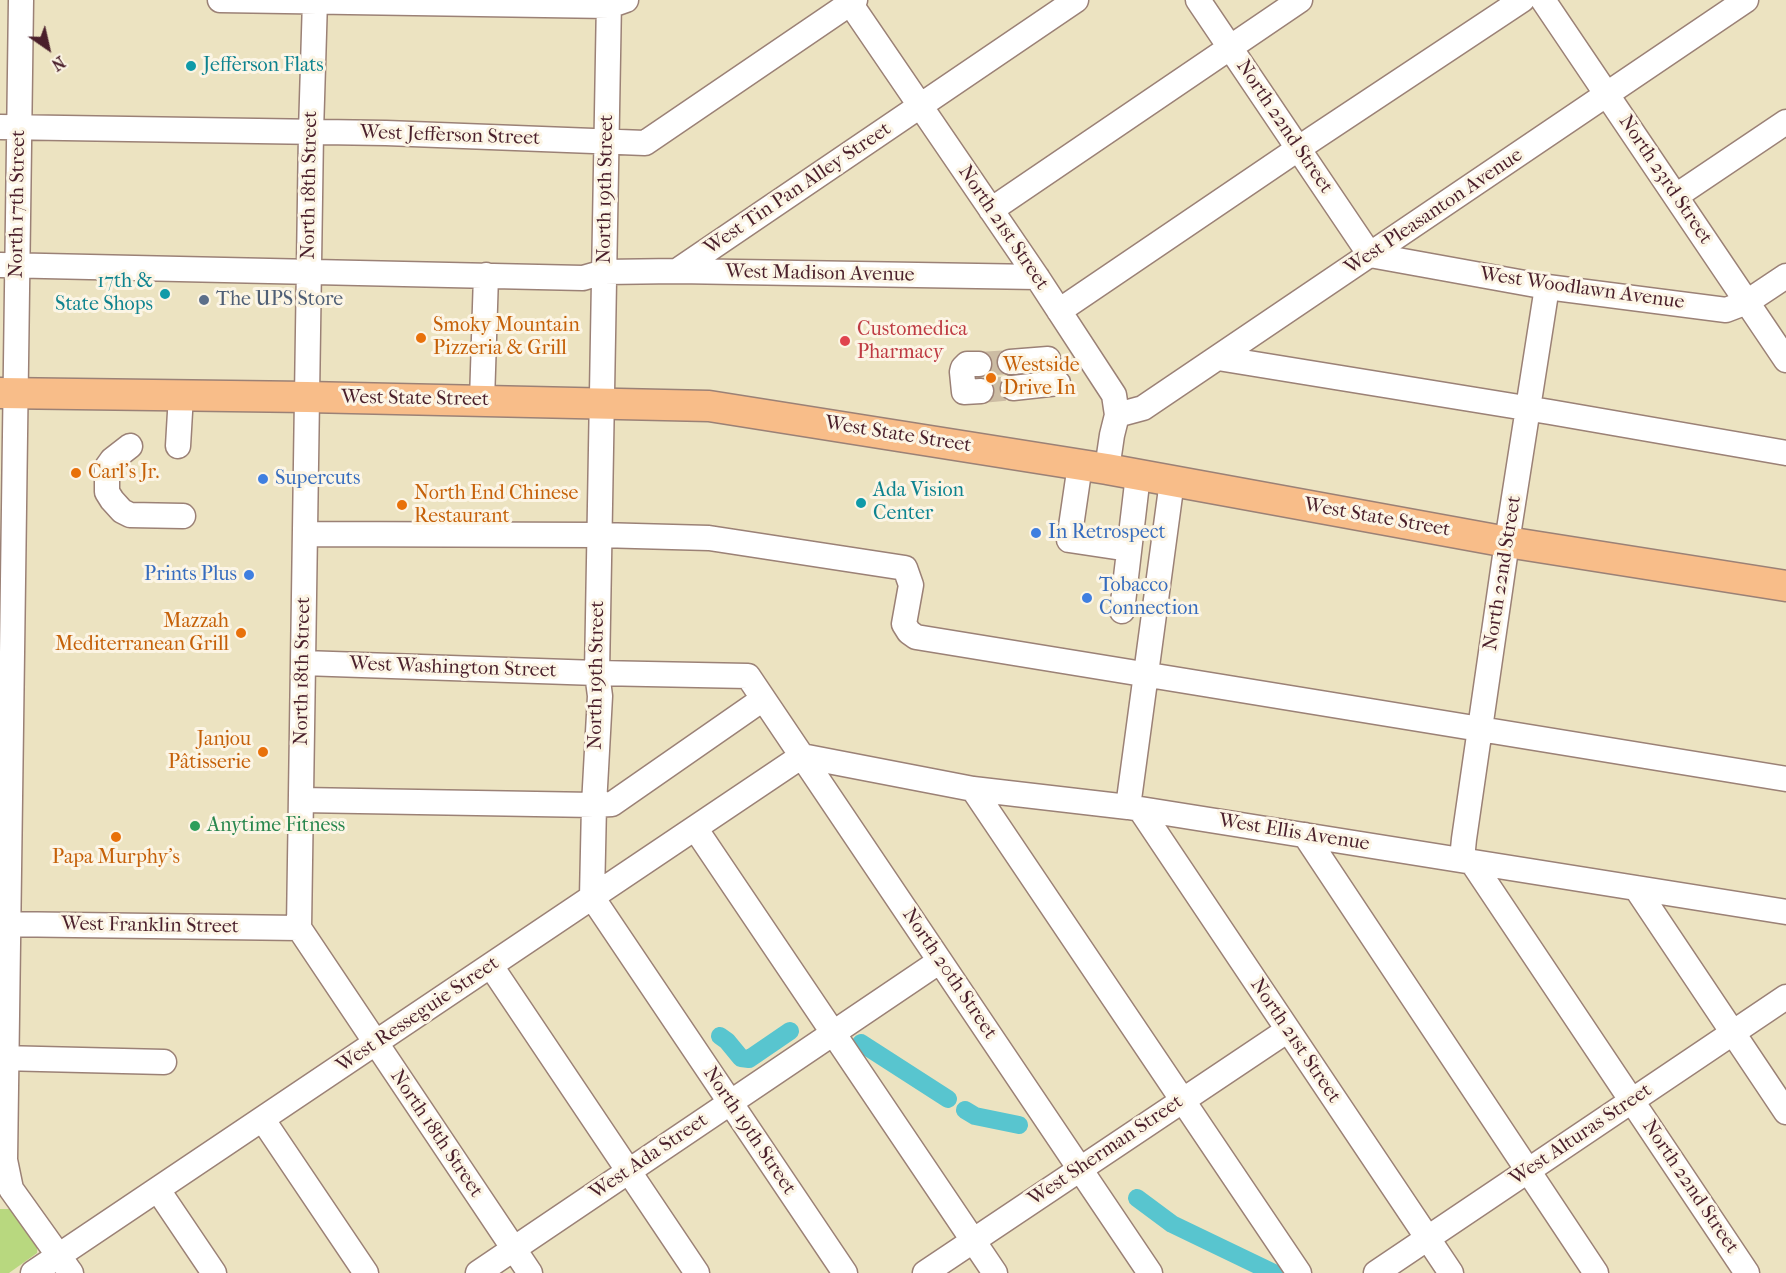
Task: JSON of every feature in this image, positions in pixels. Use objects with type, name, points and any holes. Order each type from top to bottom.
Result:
[{"type":"main road","name":"West State Street","points":[[8,393],[709,406],[1093,467],[1507,542],[1786,586]]},
{"type":"street","name":"North 17th Street","points":[[21,0],[10,128],[3,1058],[5,1190],[65,1264]]},
{"type":"street","points":[[219,0],[615,2]]},
{"type":"street","name":"West Tin Pan Alley Street","points":[[677,271],[1076,0]]},
{"type":"street","name":"North 22nd Street","points":[[1197,0],[1370,255]]},
{"type":"street","points":[[991,210],[1300,0]]},
{"type":"street","points":[[1059,311],[1522,0]]},
{"type":"street","name":"North 23rd Street","points":[[1543,0],[1786,360]]},
{"type":"street","name":"West Pleasanton Avenue","points":[[1117,415],[1143,408],[1746,0]]},
{"type":"street","name":"North 18th Street","points":[[315,1],[299,928],[530,1273]]},
{"type":"street","name":"West Jefferson Street","points":[[10,128],[386,133],[645,143],[851,1]]},
{"type":"street","name":"North 21st Street","points":[[851,1],[1114,395],[1117,415],[1112,435],[1093,467],[1069,540],[1130,542]]},
{"type":"street","name":"North 19th Street","points":[[615,2],[606,143],[597,673],[600,696],[592,897],[845,1273]]},
{"type":"street","points":[[1676,196],[1786,122]]},
{"type":"street","name":"West Woodlawn Avenue","points":[[1370,255],[1547,287],[1726,310],[1748,303],[1786,276]]},
{"type":"street","name":"West Madison Avenue","points":[[9,265],[583,278],[604,272],[677,271],[1037,277]]},
{"type":"street","points":[[482,400],[486,275]]},
{"type":"street","name":"North 22nd Street","points":[[1547,287],[1464,839],[1467,861],[1747,1273]]},
{"type":"street","points":[[1010,362],[1048,358]]},
{"type":"street","points":[[1218,358],[1528,408],[1786,453]]},
{"type":"street","points":[[972,391],[962,372],[963,368],[967,364],[979,364]]},
{"type":"street","points":[[1013,387],[1058,383]]},
{"type":"street","points":[[178,446],[181,395]]},
{"type":"street","points":[[130,446],[107,466],[107,492],[112,500],[122,511],[130,515],[183,516]]},
{"type":"street","points":[[1122,611],[1138,475]]},
{"type":"street","points":[[1134,808],[1146,674],[1172,481]]},
{"type":"street","points":[[305,534],[599,535],[709,538],[905,568],[911,585],[904,624],[916,637],[1786,779]]},
{"type":"street","points":[[1130,542],[1165,539]]},
{"type":"street","name":"West Washington Street","points":[[303,663],[748,676]]},
{"type":"street","name":"North 20th Street","points":[[748,676],[1150,1273]]},
{"type":"street","points":[[301,800],[612,804],[763,699]]},
{"type":"street","name":"West Ellis Avenue","points":[[802,756],[973,789],[1134,808],[1786,912]]},
{"type":"street","name":"West Resseguie Street","points":[[33,1273],[65,1264],[158,1190],[802,756]]},
{"type":"street","points":[[973,789],[1299,1273]]},
{"type":"street","name":"North 21st Street","points":[[1134,808],[1288,1030],[1451,1273]]},
{"type":"street","points":[[695,828],[995,1273]]},
{"type":"street","points":[[1305,835],[1596,1273]]},
{"type":"street","points":[[1636,888],[1786,1112]]},
{"type":"street","name":"West Franklin Street","points":[[4,925],[299,928]]},
{"type":"street","name":"West Ada Street","points":[[478,1273],[940,961]]},
{"type":"street","points":[[491,966],[697,1273]]},
{"type":"street","name":"West Alturas Street","points":[[1376,1273],[1786,997]]},
{"type":"street","name":"West Sherman Street","points":[[925,1273],[1288,1030]]},
{"type":"street","points":[[3,1058],[164,1062]]},
{"type":"street","points":[[263,1119],[366,1273]]},
{"type":"street","points":[[158,1190],[214,1273]]},
{"type":"green space","points":[[0,1209],[20,1209],[38,1237],[37,1253],[9,1273],[0,1273]]},
{"type":"waterway","points":[[720,1036],[741,1058],[749,1059],[790,1031]]},
{"type":"waterway","points":[[861,1043],[948,1099]]},
{"type":"waterway","points":[[965,1110],[975,1116],[1019,1125]]},
{"type":"waterway","points":[[1137,1198],[1172,1224],[1274,1273]]},
{"type":"tunnel","points":[[979,364],[1010,362]]},
{"type":"tunnel","points":[[981,391],[1013,388]]},
{"type":"place","name":"Jefferson Flats","points":[[191,66]]},
{"type":"place","name":"17th & State Shops","points":[[165,294]]},
{"type":"place","name":"The UPS Store","points":[[204,300]]},
{"type":"place","name":"Smoky Mountain Pizzeria & Grill","points":[[421,338]]},
{"type":"place","name":"Customedica Pharmacy","points":[[845,341]]},
{"type":"place","name":"Westside Drive In","points":[[991,378]]},
{"type":"place","name":"Carl's Jr.","points":[[76,473]]},
{"type":"place","name":"Supercuts","points":[[263,479]]},
{"type":"place","name":"Ada Vision Center","points":[[861,503]]},
{"type":"place","name":"North End Chinese Restaurant","points":[[402,505]]},
{"type":"place","name":"In Retrospect","points":[[1036,533]]},
{"type":"place","name":"Prints Plus","points":[[249,575]]},
{"type":"place","name":"Tobacco Connection","points":[[1087,598]]},
{"type":"place","name":"Mazzah Mediterranean Grill","points":[[241,633]]},
{"type":"place","name":"Janjou Pâtisserie","points":[[263,752]]},
{"type":"place","name":"Anytime Fitness","points":[[195,826]]},
{"type":"place","name":"Papa Murphy's","points":[[116,837]]}]
